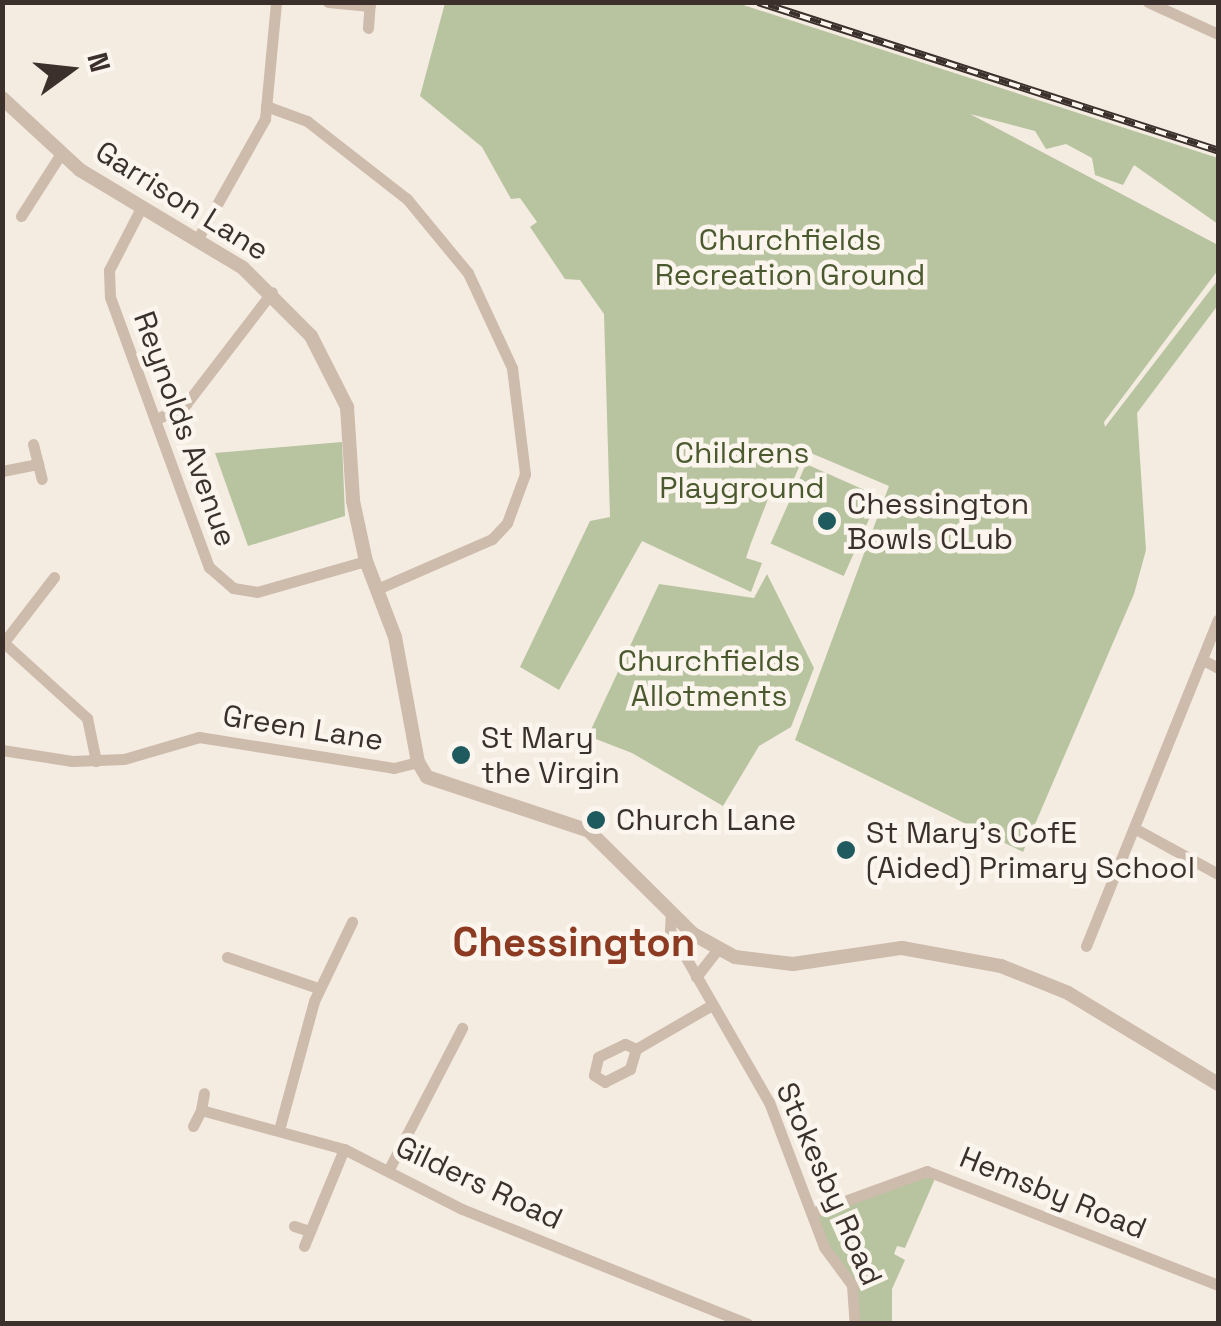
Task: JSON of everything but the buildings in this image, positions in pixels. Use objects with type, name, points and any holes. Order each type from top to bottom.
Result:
[{"type":"street","points":[[197,240],[266,106],[276,2]]},
{"type":"street","points":[[328,2],[370,4],[368,28]]},
{"type":"street","points":[[1148,2],[1218,34]]},
{"type":"street","name":"Garrison Lane","points":[[2,98],[60,155],[272,292],[311,336],[346,407],[353,501],[366,561],[404,668],[418,762]]},
{"type":"street","points":[[266,106],[308,121],[407,199],[468,273],[512,368],[525,474],[507,523],[492,539],[376,588]]},
{"type":"street","points":[[20,216],[60,155]]},
{"type":"street","name":"Reynolds Avenue","points":[[141,208],[109,270],[110,296],[209,567],[233,588],[267,590],[366,561]]},
{"type":"street","points":[[156,420],[186,404],[272,292]]},
{"type":"street","points":[[32,444],[42,478]]},
{"type":"street","points":[[2,471],[38,464]]},
{"type":"street","points":[[54,578],[3,641],[87,718],[96,761]]},
{"type":"street","points":[[1086,946],[1218,620]]},
{"type":"street","points":[[1203,660],[1218,668]]},
{"type":"street","name":"Green Lane","points":[[2,750],[96,761],[199,737],[394,768],[418,762]]},
{"type":"street","points":[[418,762],[436,782],[556,815],[589,831],[671,911],[718,950],[793,964],[902,948],[1001,966],[1068,992],[1218,1084]]},
{"type":"street","points":[[1134,828],[1218,874]]},
{"type":"street","name":"Stokesby Road","points":[[671,911],[666,924],[769,1102],[832,1262],[852,1285],[854,1324]]},
{"type":"street","points":[[278,1130],[318,988],[352,922]]},
{"type":"street","points":[[696,977],[718,950]]},
{"type":"street","points":[[227,957],[318,988]]},
{"type":"street","points":[[240,978],[245,963]]},
{"type":"street","points":[[636,1049],[712,1005]]},
{"type":"street","points":[[389,1169],[462,1028]]},
{"type":"street","points":[[192,1126],[204,1093]]},
{"type":"street","name":"Gilders Road","points":[[201,1110],[344,1150],[389,1169],[462,1209],[748,1324]]},
{"type":"street","points":[[304,1246],[344,1150]]},
{"type":"street","name":"Hemsby Road","points":[[812,1213],[928,1171],[1218,1285]]},
{"type":"street","points":[[294,1226],[310,1232]]},
{"type":"green space","name":"Churchfields Recreation Ground","points":[[445,3],[737,3],[1218,158],[1218,224],[1134,165],[1123,185],[1095,175],[1092,158],[1066,144],[1046,149],[1035,131],[970,114],[1218,245],[1218,270],[1104,422],[1105,427],[1218,280],[1218,305],[1137,413],[1146,550],[1134,594],[1023,852],[795,740],[889,486],[806,451],[786,497],[768,499],[746,558],[762,563],[751,592],[642,541],[559,690],[520,667],[590,521],[610,517],[604,314],[580,280],[565,279],[530,227],[537,222],[520,198],[511,199],[482,147],[420,96]]},
{"type":"green space","points":[[342,442],[345,516],[248,546],[215,453]]},
{"type":"green space","name":"Chessington Bowls CLub","points":[[806,464],[879,497],[844,576],[771,543]]},
{"type":"green space","name":"Churchfields Allotments","points":[[767,574],[814,668],[791,727],[759,746],[723,806],[632,753],[588,736],[659,584],[754,598]]},
{"type":"green space","points":[[937,1174],[905,1248],[897,1246],[894,1254],[905,1260],[892,1289],[892,1323],[855,1323],[856,1301],[812,1213]]},
{"type":"railway","points":[[758,2],[1218,151]]},
{"type":"place","name":"Chessington Bowls CLub","points":[[827,521]]},
{"type":"place","name":"St Mary the Virgin","points":[[461,755]]},
{"type":"place","name":"Church Lane","points":[[596,820]]},
{"type":"place","name":"St Mary's CofE (Aided) Primary School","points":[[846,850]]},
{"type":"district","name":"Chessington","points":[[574,943]]},
{"type":"park label","name":"Childrens Playground","points":[[742,470]]}]
